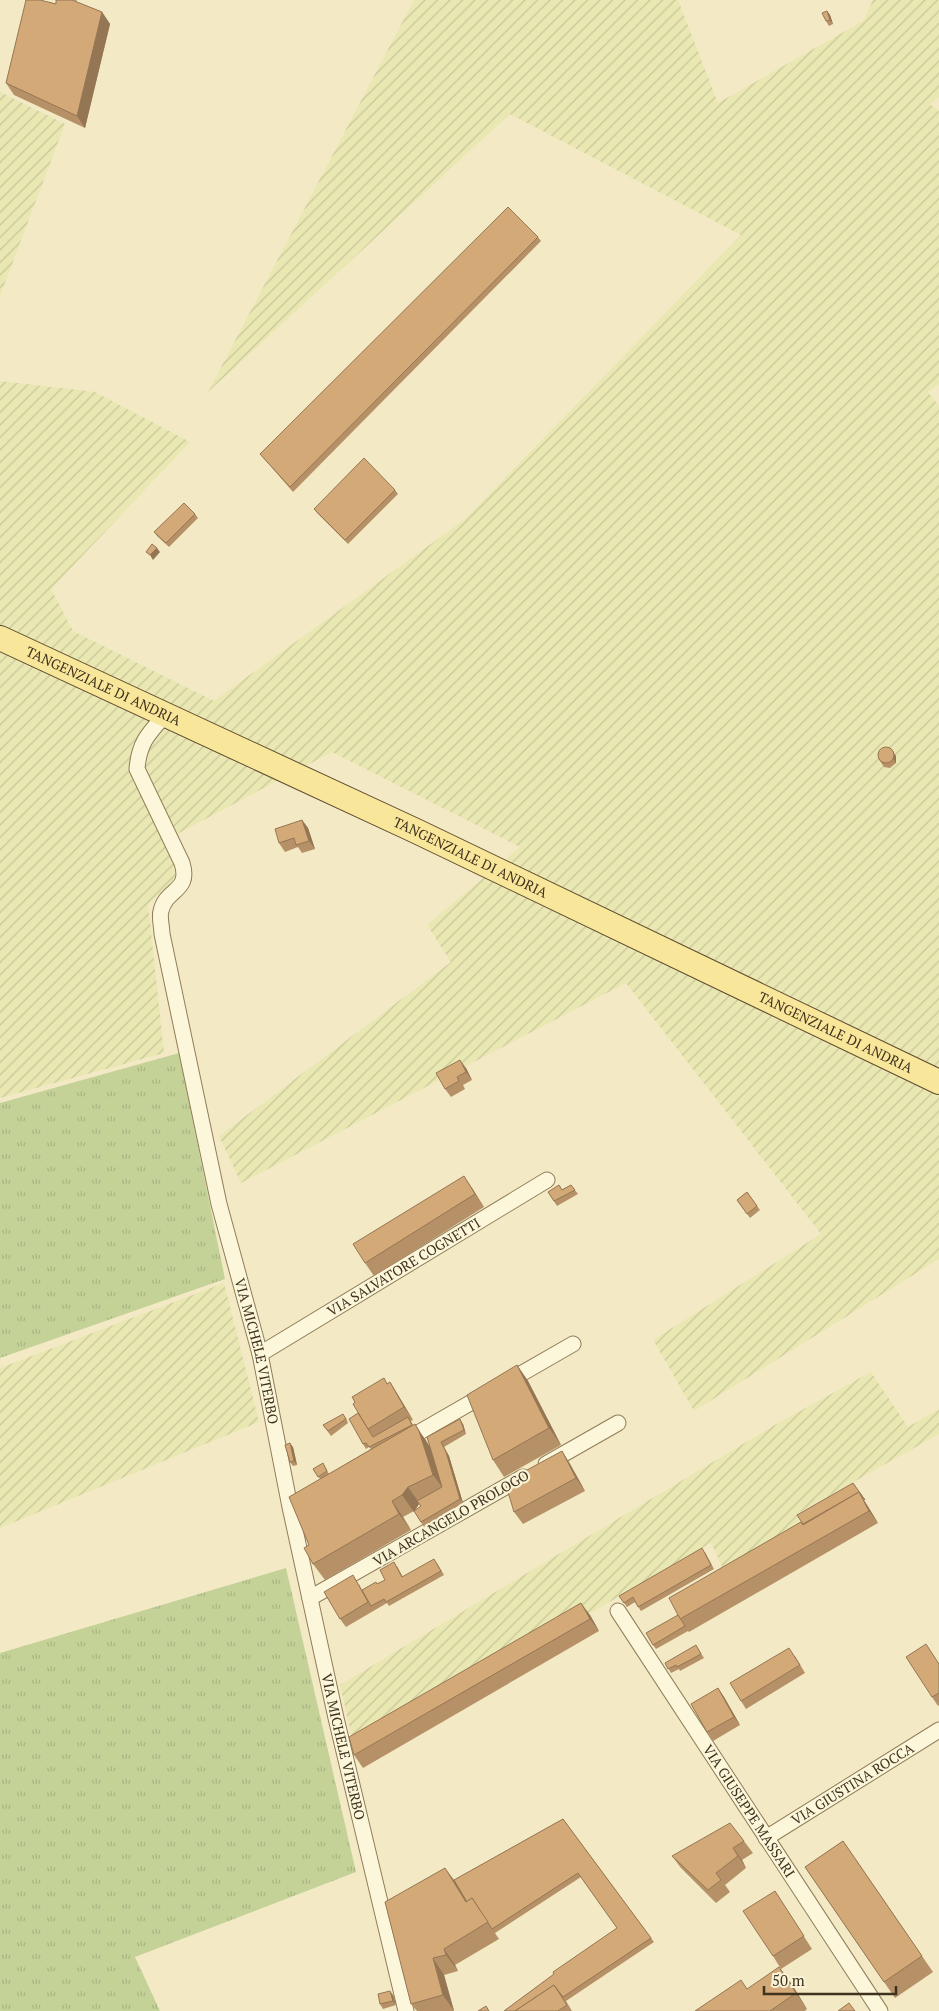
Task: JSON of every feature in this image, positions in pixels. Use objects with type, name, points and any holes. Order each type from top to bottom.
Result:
[{"type":"main road","name":"TANGENZIALE DI ANDRIA","points":[[0,638],[425,836],[939,1082]]},
{"type":"street","name":"VIA MICHELE VITERBO","points":[[166,714],[143,740],[138,754],[137,768],[182,863],[185,874],[182,884],[164,903],[160,912],[162,934],[219,1204],[260,1354],[310,1598],[406,2011]]},
{"type":"street","name":"VIA SALVATORE COGNETTI","points":[[260,1354],[547,1180]]},
{"type":"street","points":[[393,1448],[572,1344]]},
{"type":"street","name":"VIA ARCANGELO PROLOGO","points":[[310,1598],[618,1423]]},
{"type":"street","points":[[290,1507],[307,1497]]},
{"type":"street","name":"VIA GIUSEPPE MASSARI","points":[[618,1611],[880,2011]]},
{"type":"street","name":"VIA GIUSTINA ROCCA","points":[[766,1838],[939,1730]]},
{"type":"shaded area","points":[[414,0],[678,0],[718,103],[863,21],[873,0],[939,0],[939,97],[930,104],[939,111],[939,384],[928,392],[939,406],[939,1259],[694,1411],[653,1340],[821,1234],[626,983],[241,1183],[219,1136],[451,962],[427,925],[520,847],[332,752],[166,840],[174,863],[175,876],[170,885],[148,904],[164,1053],[0,1098],[0,381],[95,392],[190,442],[51,589],[73,631],[214,701],[464,520],[741,235],[510,114],[208,392]]},
{"type":"shaded area","points":[[0,92],[65,124],[0,296]]},
{"type":"shaded area","points":[[224,1283],[259,1422],[0,1528],[0,1368]]},
{"type":"shaded area","points":[[871,1372],[908,1427],[939,1409],[939,1434],[798,1513],[803,1528],[723,1569],[711,1543],[355,1750],[340,1685],[773,1426]]},
{"type":"green space","points":[[179,1053],[225,1279],[0,1358],[0,1103]]},
{"type":"green space","points":[[286,1568],[356,1872],[135,1957],[160,2011],[0,2011],[0,1653]]},
{"type":"building","points":[[26,0],[40,0],[56,4],[56,0],[72,0],[102,12],[77,116],[6,83]]},
{"type":"building","points":[[827,11],[830,20],[826,21],[822,13]]},
{"type":"building","points":[[508,207],[538,237],[290,487],[260,454]]},
{"type":"building","points":[[364,458],[395,490],[345,540],[314,509]]},
{"type":"building","points":[[184,503],[195,514],[166,543],[154,532]]},
{"type":"building","points":[[152,544],[157,548],[150,555],[146,552]]},
{"type":"building","points":[[886,747],[892,749],[894,755],[892,761],[886,763],[880,761],[878,755],[880,749]]},
{"type":"building","points":[[302,820],[309,841],[296,845],[294,838],[279,843],[275,829]]},
{"type":"building","points":[[460,1060],[466,1072],[457,1077],[459,1081],[445,1089],[436,1073]]},
{"type":"building","points":[[464,1176],[475,1194],[365,1263],[353,1244]]},
{"type":"building","points":[[559,1185],[562,1190],[571,1185],[575,1190],[554,1201],[548,1192]]},
{"type":"building","points":[[747,1192],[757,1206],[747,1214],[737,1200]]},
{"type":"building","points":[[517,1365],[549,1428],[493,1460],[467,1395]]},
{"type":"building","points":[[384,1378],[387,1384],[390,1382],[404,1407],[368,1429],[353,1404],[355,1402],[352,1397]]},
{"type":"building","points":[[358,1413],[373,1437],[408,1417],[412,1425],[369,1447],[366,1443],[363,1444],[349,1419]]},
{"type":"building","points":[[343,1414],[346,1419],[328,1431],[323,1425]]},
{"type":"building","points":[[460,1419],[464,1430],[441,1442],[446,1452],[460,1499],[421,1522],[414,1511],[421,1506],[417,1501],[442,1487],[427,1437]]},
{"type":"building","points":[[415,1424],[433,1475],[408,1487],[402,1495],[392,1501],[399,1514],[313,1564],[304,1548],[309,1545],[289,1497]]},
{"type":"building","points":[[290,1443],[294,1461],[290,1462],[285,1445]]},
{"type":"building","points":[[562,1451],[576,1478],[514,1512],[505,1482]]},
{"type":"building","points":[[323,1463],[327,1471],[318,1477],[313,1469]]},
{"type":"building","points":[[853,1483],[865,1500],[859,1492],[803,1524],[797,1515]]},
{"type":"building","points":[[859,1492],[869,1511],[680,1619],[669,1598],[801,1522],[803,1525]]},
{"type":"building","points":[[702,1548],[711,1565],[638,1607],[633,1597],[624,1603],[619,1596]]},
{"type":"building","points":[[434,1559],[441,1571],[386,1602],[384,1599],[371,1606],[362,1590],[376,1582],[377,1584],[385,1580],[380,1570],[394,1562],[402,1577]]},
{"type":"building","points":[[353,1575],[368,1602],[340,1619],[324,1592]]},
{"type":"building","points":[[581,1603],[590,1619],[354,1755],[349,1737]]},
{"type":"building","points":[[678,1615],[685,1626],[653,1645],[646,1633]]},
{"type":"building","points":[[926,1644],[939,1664],[939,1693],[932,1697],[906,1657]]},
{"type":"building","points":[[696,1645],[701,1654],[677,1667],[676,1665],[668,1669],[665,1663]]},
{"type":"building","points":[[789,1648],[800,1665],[741,1701],[730,1683]]},
{"type":"building","points":[[718,1688],[734,1717],[707,1732],[691,1704]]},
{"type":"building","points":[[563,1819],[651,1938],[563,1997],[554,1985],[515,2011],[504,2011],[554,1974],[553,1972],[617,1928],[578,1873],[492,1929],[472,1898],[467,1902],[454,1880]]},
{"type":"building","points":[[730,1823],[744,1841],[733,1848],[738,1856],[716,1873],[721,1880],[708,1890],[672,1856]]},
{"type":"building","points":[[843,1841],[922,1956],[884,1982],[805,1867]]},
{"type":"building","points":[[445,1868],[466,1902],[472,1898],[488,1922],[444,1949],[446,1955],[433,1958],[443,1995],[411,2004],[385,1902]]},
{"type":"building","points":[[775,1891],[804,1936],[773,1956],[743,1911]]},
{"type":"building","points":[[779,1967],[796,1993],[770,2011],[695,2011],[741,1980],[747,1989]]},
{"type":"building","points":[[554,1985],[567,2005],[558,2011],[515,2011]]},
{"type":"building","points":[[390,1991],[393,2001],[380,2004],[378,1994]]},
{"type":"building","points":[[849,2003],[855,2011],[838,2011]]},
{"type":"building","points":[[486,2006],[489,2011],[478,2011]]}]
